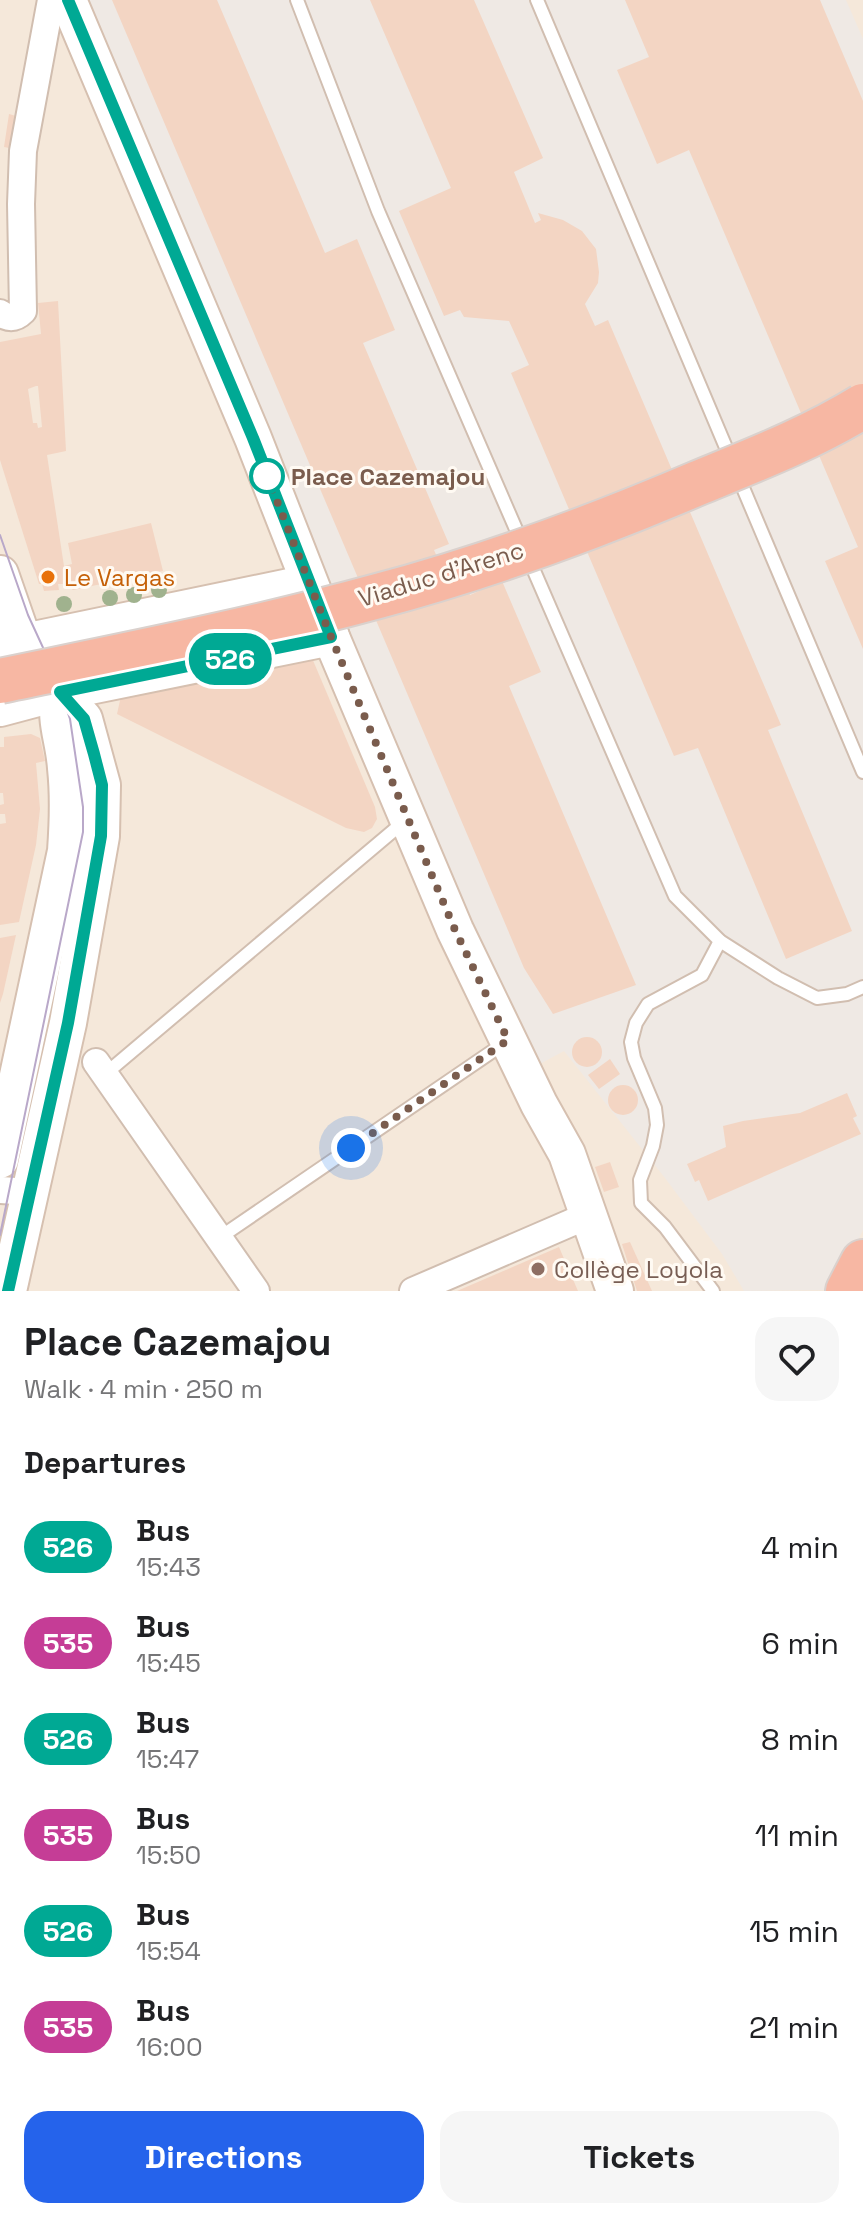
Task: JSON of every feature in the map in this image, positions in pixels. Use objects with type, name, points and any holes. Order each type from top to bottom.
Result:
[{"type":"highway","name":"Viaduc d'Arenc","points":[[0,681],[234,632],[394,591],[504,556],[648,504],[782,448],[863,406]]},
{"type":"highway","points":[[848,1291],[863,1262]]},
{"type":"street","points":[[0,313],[10,318],[17,317],[23,311],[23,151],[51,0]]},
{"type":"street","points":[[68,0],[253,438],[331,637],[455,930],[539,1104],[567,1154],[615,1291]]},
{"type":"street","points":[[0,574],[12,645],[84,719],[99,769],[103,805],[101,836],[68,1023],[15,1191],[8,1291]]},
{"type":"street","points":[[12,645],[309,583]]},
{"type":"street","points":[[0,708],[60,692],[331,637]]},
{"type":"street","points":[[0,1160],[66,851],[69,809],[66,764],[56,714],[60,692]]},
{"type":"street","points":[[100,1068],[256,1291]]},
{"type":"street","points":[[413,1291],[589,1215]]},
{"type":"lane","points":[[297,0],[384,226],[675,896],[720,941],[778,978],[817,998],[847,994],[863,987]]},
{"type":"lane","points":[[527,0],[543,20]]},
{"type":"lane","points":[[537,0],[863,772]]},
{"type":"lane","points":[[100,1068],[408,818]]},
{"type":"lane","points":[[713,1291],[665,1227],[641,1203],[640,1180],[657,1125],[655,1108],[634,1058],[631,1042],[636,1023],[648,1004],[702,975],[720,941]]},
{"type":"lane","points":[[219,1238],[508,1040]]},
{"type":"shaded area","points":[[0,0],[863,0],[863,1291],[0,1291]]},
{"type":"shaded area","points":[[80,0],[846,0],[863,39],[863,1230],[834,1290],[744,1291],[722,1254],[665,1178],[564,1051],[538,1065],[475,931]]},
{"type":"building","points":[[112,0],[217,0],[325,253],[357,239],[395,330],[363,343],[449,544],[434,550],[454,596],[468,590],[470,595],[502,581],[541,672],[509,686],[636,985],[553,1014],[524,968]]},
{"type":"building","points":[[370,0],[474,0],[543,158],[514,172],[535,223],[541,220],[538,213],[563,220],[582,231],[596,249],[598,283],[585,304],[595,326],[608,320],[781,725],[768,730],[852,931],[786,959],[698,748],[674,756],[511,373],[529,365],[509,321],[464,317],[460,310],[444,316],[399,211],[451,188]]},
{"type":"building","points":[[625,0],[820,0],[863,101],[863,649],[825,561],[858,547],[689,150],[657,164],[617,70],[649,57]]},
{"type":"building","points":[[17,112],[21,113],[14,149],[4,147],[9,114],[16,116]]},
{"type":"building","points":[[58,301],[66,451],[47,455],[64,566],[72,564],[68,543],[151,523],[163,571],[73,590],[67,584],[58,584],[59,590],[44,591],[42,584],[39,584],[0,460],[0,342],[41,334],[38,303]],"holes":[[[38,386],[42,427],[38,428],[37,423],[33,423],[28,389]]]},
{"type":"building","points":[[312,658],[375,807],[377,819],[372,828],[364,832],[346,828],[117,714],[121,696]]},
{"type":"building","points":[[31,734],[40,738],[45,761],[36,763],[40,809],[36,845],[19,922],[0,925],[0,824],[6,823],[5,814],[0,814],[0,805],[4,804],[3,793],[0,793],[0,747],[4,747],[4,737]]},
{"type":"building","points":[[16,935],[3,994],[0,1003],[0,938]]},
{"type":"building","points":[[587,1037],[598,1041],[602,1052],[598,1063],[587,1067],[576,1063],[572,1052],[576,1041]]},
{"type":"building","points":[[610,1059],[620,1074],[599,1089],[588,1075]]},
{"type":"building","points":[[623,1085],[634,1089],[638,1100],[634,1111],[623,1115],[612,1111],[608,1100],[612,1089]]},
{"type":"building","points":[[847,1093],[857,1116],[853,1118],[861,1134],[708,1201],[699,1180],[695,1182],[687,1164],[726,1147],[723,1126],[800,1113]]},
{"type":"building","points":[[610,1162],[619,1187],[604,1192],[595,1167]]},
{"type":"building","points":[[630,1242],[652,1291],[637,1291],[622,1244]]},
{"type":"building","name":"Collège Loyola","points":[[559,1247],[578,1291],[457,1291]]},
{"type":"tram line","points":[[0,535],[70,719],[83,807],[83,832],[0,1235]]},
{"type":"bus line","name":"526","points":[[8,1291],[68,1023],[101,836],[103,805],[99,769],[84,719],[60,692],[331,637],[253,438],[68,0]]},
{"type":"place","name":"Place Cazemajou","points":[[267,476]]},
{"type":"place","name":"Le Vargas","points":[[48,577]]},
{"type":"place","name":"Collège Loyola","points":[[538,1269]]},
{"type":"route","points":[[267,476],[331,637],[455,930],[508,1040],[351,1148]]}]
